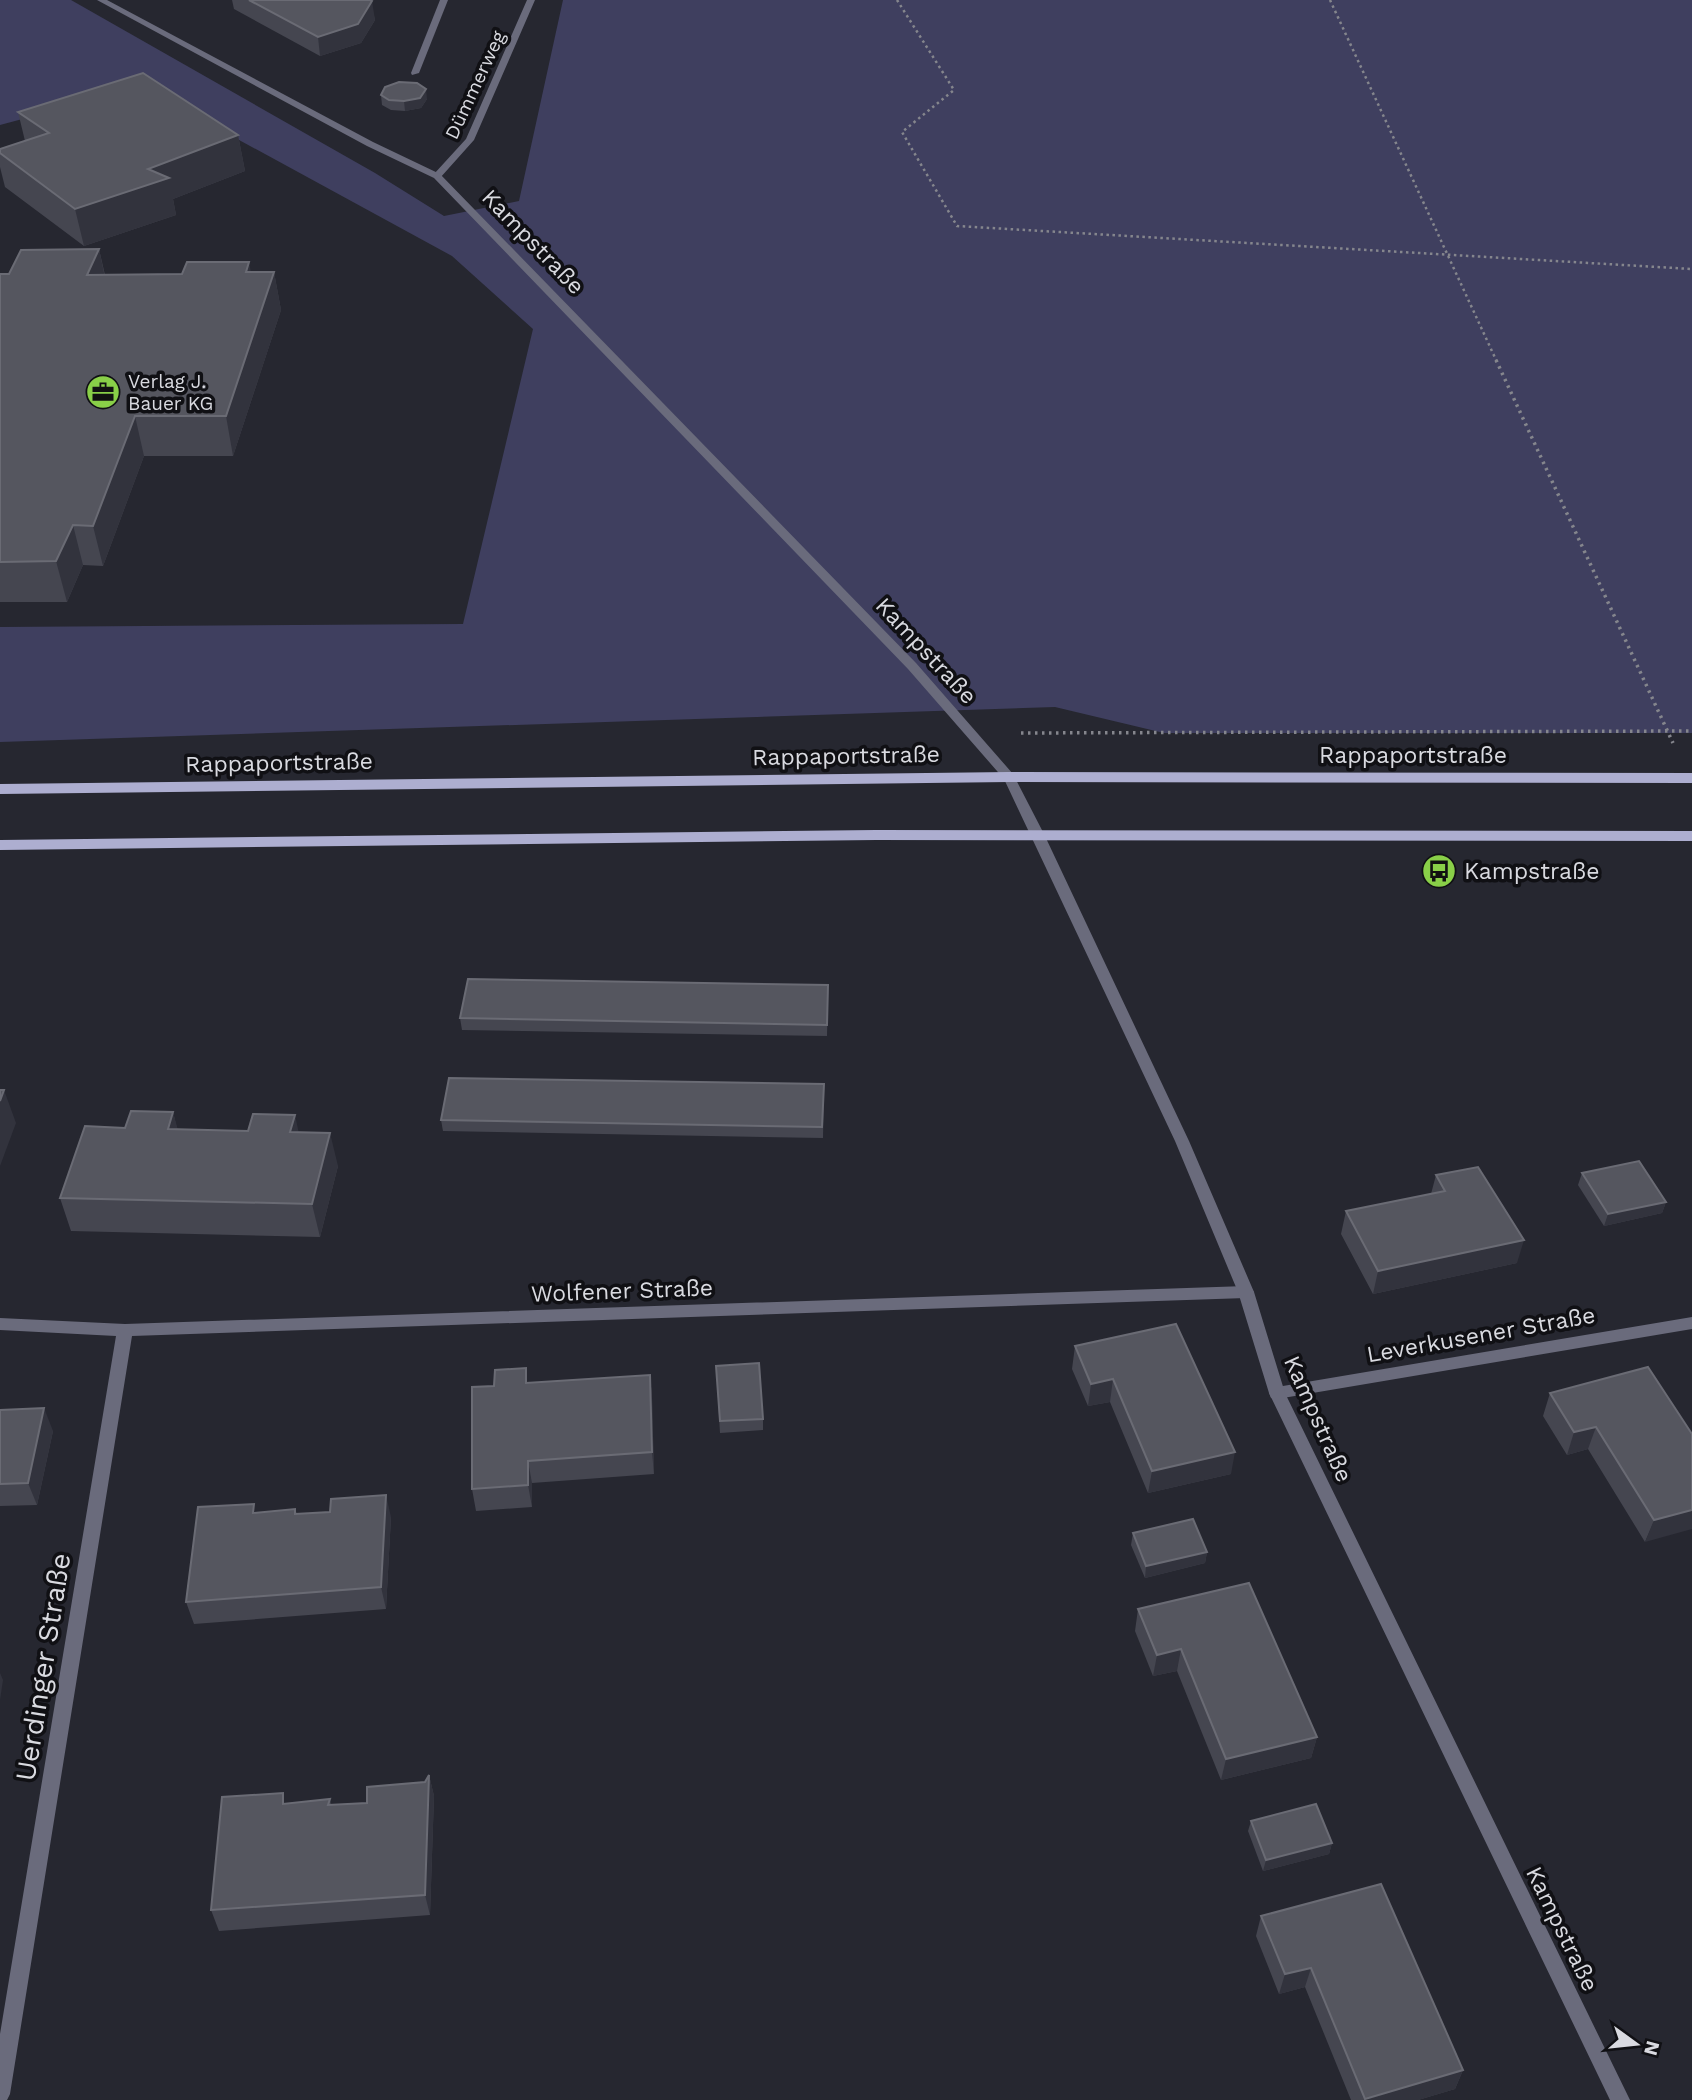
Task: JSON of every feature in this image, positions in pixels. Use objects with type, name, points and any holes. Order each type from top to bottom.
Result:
[{"type":"main road","name":"Rappaportstraße","points":[[0,789],[1009,777],[1691,778]]},
{"type":"main road","points":[[0,845],[1038,834],[1692,836]]},
{"type":"street","name":"Kampstraße","points":[[101,0],[370,144],[437,176],[912,666],[1009,777],[1182,1141],[1246,1292],[1277,1393],[1619,2100]]},
{"type":"street","points":[[415,73],[444,0]]},
{"type":"street","name":"Dümmerweg","points":[[437,176],[470,140],[531,0]]},
{"type":"street","name":"Wolfener Straße","points":[[0,1324],[125,1331],[1246,1292]]},
{"type":"street","name":"Leverkusener Straße","points":[[1277,1393],[1692,1323]]},
{"type":"street","name":"Uerdinger Straße","points":[[0,2094],[125,1331]]},
{"type":"path","points":[[897,0],[954,90],[902,132],[957,226],[1692,269]]},
{"type":"path","points":[[1330,0],[1691,778]]},
{"type":"path","points":[[971,734],[1692,731]]},
{"type":"shaded area","points":[[0,0],[71,0],[375,173],[444,216],[519,201],[563,0],[1692,0],[1692,733],[1164,733],[1055,707],[0,742],[0,627],[463,624],[533,329],[452,256],[142,87],[0,125]]},
{"type":"building","points":[[249,0],[372,1],[358,24],[318,37]]},
{"type":"building","points":[[143,73],[238,135],[148,169],[169,178],[75,209],[0,153],[0,149],[49,133],[18,112]]},
{"type":"building","points":[[399,82],[417,83],[426,89],[420,98],[404,101],[389,100],[381,95],[385,87]]},
{"type":"building","points":[[99,249],[87,275],[182,274],[187,262],[249,262],[246,272],[274,272],[226,416],[135,416],[93,526],[73,525],[56,561],[0,562],[0,274],[9,274],[21,250]]},
{"type":"building","points":[[468,979],[828,985],[827,1025],[460,1018]]},
{"type":"building","points":[[449,1078],[824,1084],[822,1127],[441,1120]]},
{"type":"building","points":[[131,1111],[173,1112],[168,1129],[248,1131],[253,1114],[295,1115],[290,1132],[330,1133],[312,1204],[60,1198],[85,1126],[125,1128]]},
{"type":"building","points":[[1639,1161],[1666,1202],[1608,1214],[1582,1173]]},
{"type":"building","points":[[1478,1167],[1524,1240],[1378,1271],[1346,1211],[1445,1191],[1436,1175]]},
{"type":"building","points":[[1176,1324],[1235,1452],[1152,1471],[1113,1379],[1091,1384],[1075,1346]]},
{"type":"building","points":[[759,1363],[763,1419],[720,1421],[716,1366]]},
{"type":"building","points":[[1648,1367],[1692,1434],[1692,1510],[1654,1520],[1596,1427],[1574,1432],[1550,1393]]},
{"type":"building","points":[[526,1368],[526,1383],[650,1375],[652,1452],[528,1461],[528,1485],[472,1489],[472,1387],[494,1386],[495,1370]]},
{"type":"building","points":[[44,1408],[28,1483],[0,1484],[0,1410]]},
{"type":"building","points":[[386,1495],[381,1587],[186,1602],[198,1507],[254,1504],[253,1513],[295,1509],[295,1514],[330,1512],[331,1499]]},
{"type":"building","points":[[1193,1519],[1207,1552],[1146,1566],[1133,1533]]},
{"type":"building","points":[[1249,1583],[1317,1737],[1226,1759],[1181,1649],[1157,1655],[1138,1609]]},
{"type":"building","points":[[429,1775],[425,1895],[211,1910],[222,1797],[283,1793],[283,1804],[330,1799],[328,1805],[367,1803],[367,1787],[425,1782]]},
{"type":"building","points":[[1316,1804],[1332,1843],[1266,1860],[1251,1821]]},
{"type":"building","points":[[1381,1884],[1463,2070],[1365,2099],[1311,1968],[1285,1974],[1261,1916]]},
{"type":"place","name":"Verlag J. Bauer KG","points":[[103,392]]},
{"type":"place","name":"Kampstraße","points":[[1439,871]]}]
